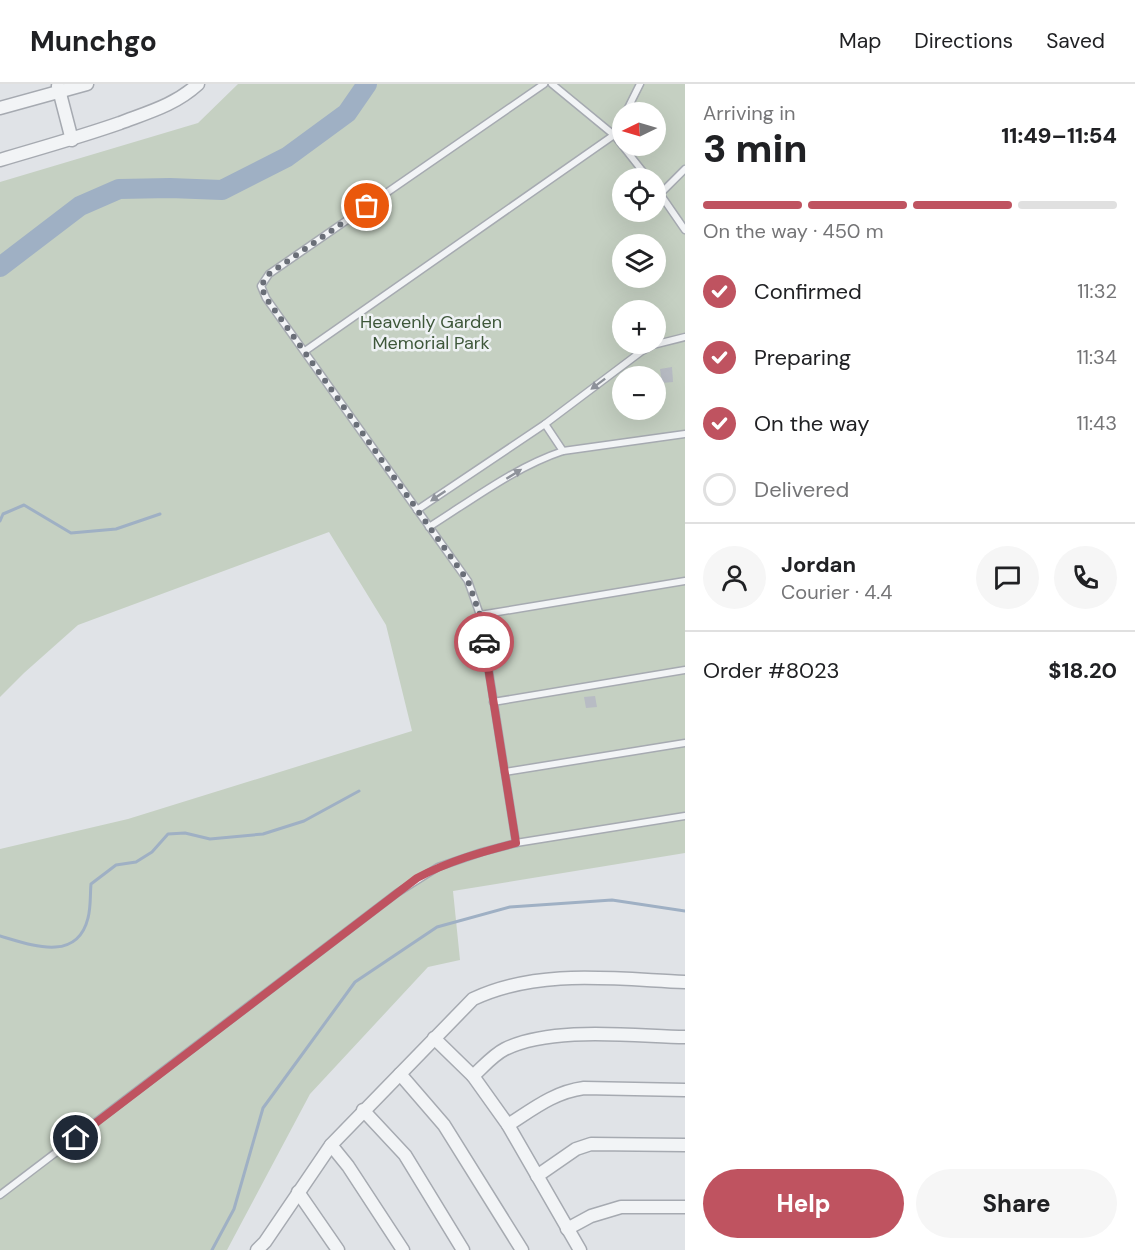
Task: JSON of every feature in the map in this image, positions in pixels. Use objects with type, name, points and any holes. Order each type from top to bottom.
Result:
[{"type":"street","points":[[0,108],[59,88],[87,84]]},
{"type":"street","points":[[0,160],[72,140],[170,105],[198,84]]},
{"type":"street","points":[[59,88],[72,140]]},
{"type":"street","points":[[264,1247],[331,1145],[473,999],[493,990],[526,982],[561,978],[685,982]]},
{"type":"street","points":[[473,1076],[502,1050],[536,1040],[572,1034],[685,1037]]},
{"type":"street","points":[[434,1038],[473,1076],[508,1125],[580,1250]]},
{"type":"street","points":[[400,1074],[444,1125],[522,1250]]},
{"type":"street","points":[[508,1125],[555,1095],[569,1090],[584,1088],[685,1090]]},
{"type":"street","points":[[363,1110],[405,1155],[463,1250]]},
{"type":"street","points":[[537,1176],[576,1149],[591,1143],[685,1145]]},
{"type":"street","points":[[331,1145],[348,1166],[403,1250]]},
{"type":"street","points":[[298,1192],[338,1250]]},
{"type":"street","points":[[567,1229],[591,1216],[621,1207],[685,1207]]},
{"type":"lane","points":[[516,843],[480,615],[468,581],[266,298],[261,286],[269,274],[544,84]]},
{"type":"lane","points":[[552,84],[612,133]]},
{"type":"lane","points":[[631,102],[640,84]]},
{"type":"lane","points":[[305,351],[612,136]]},
{"type":"lane","points":[[631,156],[640,168]]},
{"type":"lane","points":[[666,184],[685,169]]},
{"type":"lane","points":[[666,203],[685,230]]},
{"type":"lane","points":[[417,510],[545,424],[642,351],[653,345],[685,337]]},
{"type":"lane","points":[[545,424],[563,451]]},
{"type":"lane","points":[[429,527],[528,466],[563,451],[685,434]]},
{"type":"lane","points":[[480,615],[685,581]]},
{"type":"lane","points":[[493,702],[685,670]]},
{"type":"lane","points":[[505,772],[685,743]]},
{"type":"lane","points":[[0,1195],[417,878],[465,857],[516,843],[685,816]]},
{"type":"green space","name":"Heavenly Garden Memorial Park","points":[[238,84],[685,84],[685,853],[453,891],[460,960],[428,967],[310,1094],[227,1250],[0,1250],[0,849],[128,819],[412,731],[386,625],[329,532],[78,625],[0,697],[0,182],[198,123]]},
{"type":"building","points":[[672,367],[673,382],[666,383],[666,368]]},
{"type":"building","points":[[595,696],[597,707],[586,708],[584,697]]},
{"type":"waterway","points":[[0,267],[80,206],[119,189],[222,190],[287,157],[347,113],[367,84]]},
{"type":"waterway","points":[[0,521],[3,514],[24,505],[71,533],[116,529],[160,514]]},
{"type":"waterway","points":[[0,936],[39,946],[63,946],[74,941],[82,932],[89,914],[91,884],[116,865],[136,862],[152,852],[168,834],[185,833],[210,839],[263,834],[304,821],[359,791]]},
{"type":"waterway","points":[[212,1250],[234,1209],[263,1108],[355,982],[437,927],[510,907],[612,900],[685,911]]},
{"type":"way so far","points":[[367,206],[269,274],[261,286],[266,298],[468,581],[480,615],[484,642]]},
{"type":"route","points":[[76,1138],[417,878],[465,857],[516,843],[484,642]]}]
